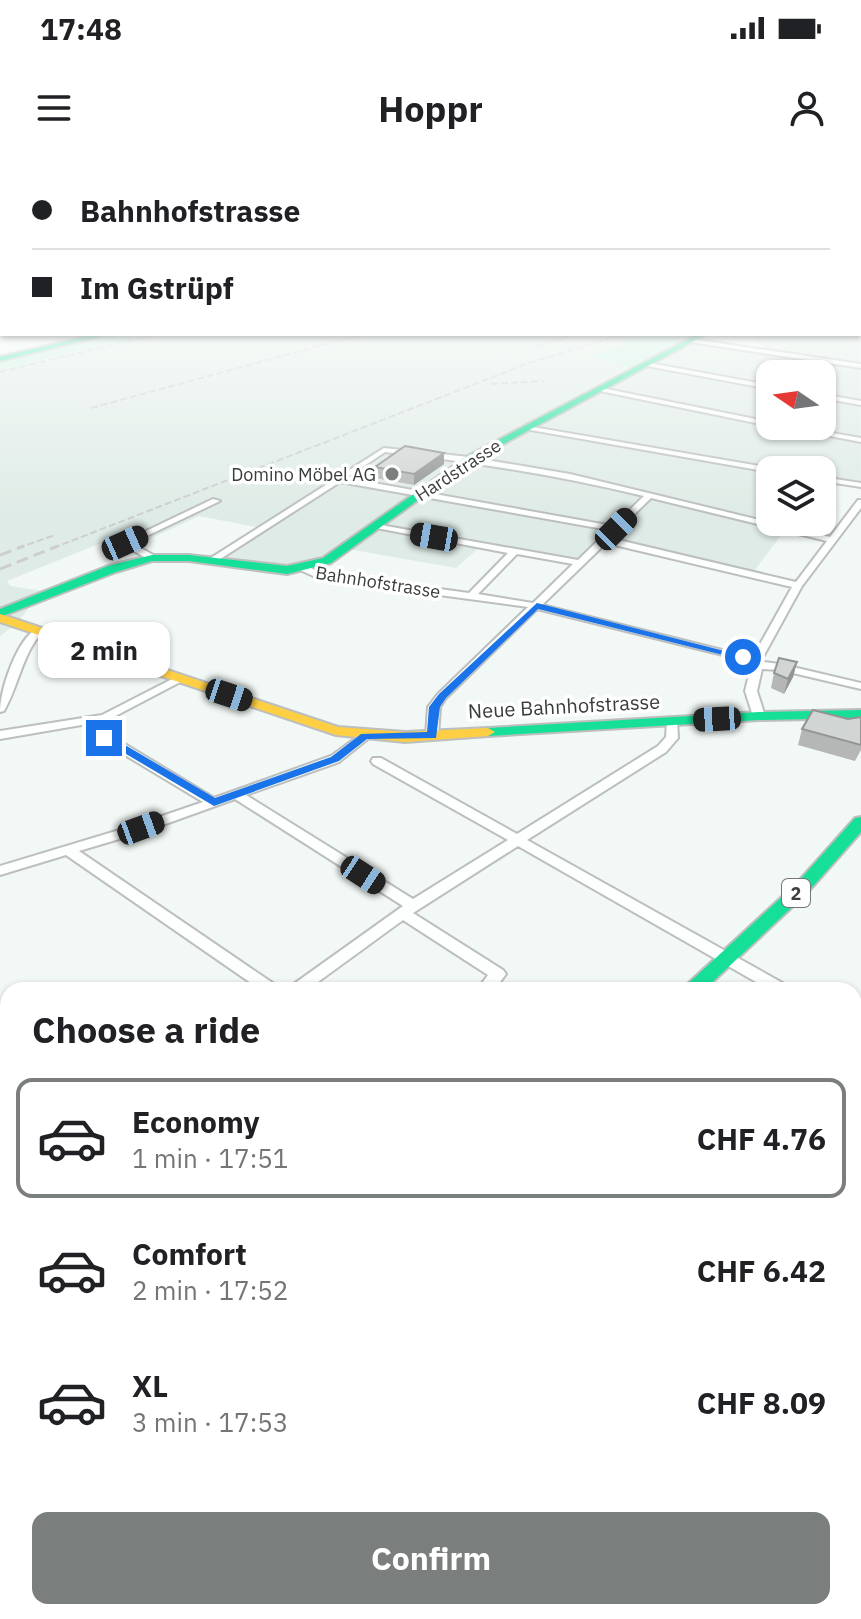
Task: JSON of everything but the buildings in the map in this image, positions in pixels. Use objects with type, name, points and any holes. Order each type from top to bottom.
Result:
[{"type":"main road","name":"Hardstrasse","points":[[303,568],[338,555],[469,459],[626,377]]},
{"type":"main road","name":"Bahnhofstrasse","points":[[4,623],[112,569],[152,558],[274,569],[303,568]]},
{"type":"main road","name":"Neue Bahnhofstrasse","points":[[4,623],[38,631],[336,731],[365,736],[432,736],[759,716],[861,714]]},
{"type":"main road","name":"2","points":[[700,982],[802,888],[861,822]]},
{"type":"street","points":[[715,377],[756,384]]},
{"type":"street","points":[[602,390],[756,421]]},
{"type":"street","points":[[836,399],[861,403]]},
{"type":"street","points":[[527,428],[756,467]]},
{"type":"street","points":[[836,436],[861,440]]},
{"type":"street","points":[[211,561],[384,450],[469,459],[570,476],[829,539]]},
{"type":"street","points":[[338,479],[616,529]]},
{"type":"street","points":[[836,481],[861,485]]},
{"type":"street","points":[[432,736],[434,707],[442,696],[649,496]]},
{"type":"street","points":[[152,558],[125,543],[216,501]]},
{"type":"street","points":[[759,716],[751,691],[754,663],[798,585],[829,539],[861,502]]},
{"type":"street","points":[[375,527],[582,563]]},
{"type":"street","points":[[606,540],[798,585]]},
{"type":"street","points":[[471,596],[515,551]]},
{"type":"street","name":"Bahnhofstrasse","points":[[303,568],[320,576],[537,606],[754,663],[861,686]]},
{"type":"street","points":[[0,709],[14,684],[27,642],[38,631]]},
{"type":"street","points":[[0,735],[98,719],[180,678]]},
{"type":"street","points":[[98,719],[99,732],[114,745],[214,803]]},
{"type":"street","points":[[307,982],[408,910],[662,749],[672,738],[673,721]]},
{"type":"street","points":[[0,871],[71,852],[238,795],[335,759],[365,736]]},
{"type":"street","points":[[377,761],[769,982]]},
{"type":"street","points":[[238,795],[498,974],[492,982]]},
{"type":"street","points":[[71,852],[260,982]]},
{"type":"shaded area","points":[[0,377],[756,377],[756,440],[836,440],[836,377],[860,377],[861,486],[836,483],[836,456],[756,456],[756,536],[780,536],[754,571],[599,538],[577,559],[483,544],[456,568],[342,548],[295,566],[209,559],[256,527],[199,516],[128,549],[117,543],[101,543],[7,581],[10,586],[43,591],[15,625],[0,636]]},
{"type":"railway","points":[[91,408],[205,377]]},
{"type":"railway","points":[[53,548],[493,377]]},
{"type":"railway","points":[[491,384],[544,381]]},
{"type":"railway","points":[[18,548],[55,535]]},
{"type":"railway","points":[[0,555],[24,546]]},
{"type":"railway","points":[[0,569],[58,546]]},
{"type":"traffic: fast","points":[[0,613],[112,569],[152,558],[189,558],[287,570],[327,561],[469,459],[622,377]]},
{"type":"traffic: fast","points":[[488,732],[759,716],[861,714]]},
{"type":"traffic: fast","points":[[700,982],[802,888],[861,822]]},
{"type":"traffic: slow","points":[[0,618],[336,731],[405,737],[488,732]]},
{"type":"place","name":"Domino Möbel AG","points":[[392,474]]},
{"type":"route","points":[[104,738],[214,803],[335,759],[356,746],[365,736],[432,736],[434,707],[442,696],[537,606],[743,657]]}]
